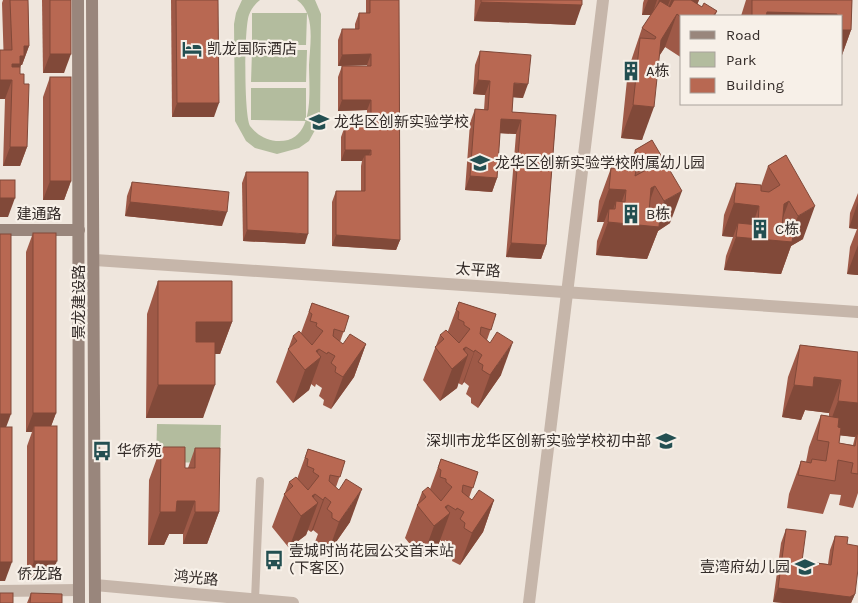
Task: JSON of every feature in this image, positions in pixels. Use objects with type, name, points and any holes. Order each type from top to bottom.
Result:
[{"type":"main road","name":"景龙建设路","points":[[78,0],[79,596]]},
{"type":"main road","name":"景龙建设路","points":[[92,0],[95,260],[95,603]]},
{"type":"main road","name":"建通路","points":[[0,230],[78,230]]},
{"type":"street","points":[[530,603],[604,0]]},
{"type":"street","name":"太平路","points":[[95,260],[858,312]]},
{"type":"street","name":"鸿光路","points":[[95,585],[293,603]]},
{"type":"street","name":"侨龙路","points":[[0,590],[79,596]]},
{"type":"lane","points":[[255,600],[260,481]]},
{"type":"green space","points":[[242,0],[260,0],[251,11],[247,23],[245,71],[248,119],[250,126],[255,132],[265,138],[276,141],[289,140],[298,134],[308,114],[311,39],[307,13],[297,0],[315,0],[321,14],[320,121],[309,141],[299,148],[277,154],[255,148],[246,141],[235,121],[234,24],[236,13]]},
{"type":"green space","points":[[252,13],[307,13],[306,45],[252,45]]},
{"type":"green space","points":[[252,50],[307,50],[306,82],[251,82]]},
{"type":"green space","points":[[251,88],[306,88],[306,121],[251,120]]},
{"type":"green space","points":[[157,424],[221,425],[220,463],[156,462]]},
{"type":"building","points":[[10,0],[28,0],[29,46],[24,46],[24,56],[20,56],[20,64],[12,64],[12,67],[20,67],[20,74],[24,74],[24,84],[29,84],[27,147],[10,147],[12,80],[0,80],[0,50],[12,50]]},
{"type":"building","points":[[50,0],[71,0],[71,54],[50,54]]},
{"type":"building","points":[[176,0],[218,0],[219,103],[177,103]]},
{"type":"building","points":[[370,0],[399,0],[400,240],[336,235],[336,191],[365,191],[365,155],[371,155],[371,150],[345,150],[345,126],[371,126],[371,100],[342,100],[342,66],[371,66],[371,54],[342,55],[342,29],[359,29],[359,13],[370,13]]},
{"type":"building","points":[[481,0],[582,0],[582,5],[481,2]]},
{"type":"building","points":[[674,0],[691,0],[702,7],[704,3],[717,11],[714,15],[680,16],[677,14],[661,40],[654,107],[633,105],[640,38],[655,39],[656,37],[642,28],[660,1],[670,7]]},
{"type":"building","points":[[752,0],[852,0],[851,30],[843,30],[843,15],[837,14],[767,12],[766,15],[752,15]]},
{"type":"building","points":[[480,51],[531,55],[528,84],[514,83],[512,112],[556,115],[546,245],[511,243],[521,120],[501,119],[497,178],[470,176],[475,109],[488,110],[490,81],[478,80]]},
{"type":"building","points":[[50,77],[71,77],[71,181],[50,181]]},
{"type":"building","points":[[652,140],[682,191],[664,201],[655,186],[651,188],[649,212],[660,213],[659,227],[608,222],[609,209],[615,209],[616,201],[625,202],[626,190],[609,189],[611,168],[636,170],[635,176],[646,170],[635,150]]},
{"type":"building","points":[[786,155],[815,206],[798,216],[789,201],[784,204],[782,227],[794,228],[792,242],[736,237],[738,223],[758,225],[759,206],[734,203],[736,183],[761,185],[761,191],[769,192],[780,185],[768,166]]},
{"type":"building","points":[[246,172],[308,172],[308,234],[247,230]]},
{"type":"building","points":[[0,180],[15,180],[15,198],[0,198]]},
{"type":"building","points":[[132,182],[229,192],[227,212],[130,202]]},
{"type":"building","points":[[33,233],[56,233],[56,413],[33,413]]},
{"type":"building","points":[[0,234],[11,234],[11,414],[0,414]]},
{"type":"building","points":[[158,281],[232,281],[232,322],[196,322],[196,342],[215,342],[215,385],[158,385]]},
{"type":"building","points":[[459,302],[496,314],[491,330],[481,327],[480,334],[490,343],[497,332],[513,342],[490,375],[482,370],[483,365],[478,362],[482,355],[475,350],[474,352],[466,347],[463,349],[468,355],[452,369],[435,347],[444,339],[440,335],[446,330],[459,343],[470,329],[464,325],[464,322],[458,319],[459,312],[456,310]]},
{"type":"building","points":[[312,303],[349,316],[344,332],[334,329],[333,336],[343,344],[350,334],[366,344],[343,377],[335,372],[336,367],[331,363],[335,356],[328,352],[327,354],[319,349],[316,351],[321,357],[305,370],[288,349],[297,341],[293,336],[299,331],[312,345],[323,331],[316,326],[317,323],[310,321],[312,314],[309,312]]},
{"type":"building","points":[[800,345],[858,352],[858,403],[838,401],[841,380],[814,377],[813,387],[794,385]]},
{"type":"building","points":[[821,415],[839,418],[838,427],[841,428],[839,443],[855,446],[858,434],[858,474],[851,473],[853,463],[838,460],[835,481],[798,475],[801,461],[811,463],[812,459],[826,461],[829,442],[817,440]]},
{"type":"building","points":[[34,426],[57,426],[57,561],[34,561]]},
{"type":"building","points":[[0,427],[12,427],[12,562],[0,562]]},
{"type":"building","points":[[161,447],[185,447],[185,468],[195,468],[195,448],[220,448],[219,512],[195,512],[195,501],[177,501],[176,512],[160,512]]},
{"type":"building","points":[[308,449],[345,461],[340,477],[330,475],[329,481],[339,490],[346,479],[362,489],[339,522],[332,518],[332,513],[327,509],[331,502],[325,497],[323,500],[315,494],[312,496],[318,503],[301,516],[284,494],[293,486],[289,482],[296,477],[308,490],[319,476],[313,472],[314,469],[307,466],[308,459],[305,458]]},
{"type":"building","points":[[441,459],[478,472],[473,488],[463,485],[462,492],[472,500],[479,490],[494,500],[472,533],[464,528],[465,523],[460,519],[464,512],[457,508],[456,510],[448,505],[445,507],[450,513],[434,526],[417,505],[426,497],[422,492],[428,487],[441,501],[452,487],[446,482],[446,479],[440,477],[441,470],[438,468]]},
{"type":"building","points":[[786,529],[806,531],[802,561],[831,565],[835,536],[848,537],[847,544],[858,546],[855,594],[850,597],[778,588]]},
{"type":"building","points":[[0,593],[13,593],[13,603],[0,603]]},
{"type":"building","points":[[31,593],[62,594],[62,603],[30,603]]},
{"type":"place","name":"凯龙国际酒店","points":[[192,49]]},
{"type":"place","name":"A栋","points":[[631,71]]},
{"type":"place","name":"龙华区创新实验学校","points":[[319,122]]},
{"type":"place","name":"龙华区创新实验学校附属幼儿园","points":[[480,163]]},
{"type":"place","name":"B栋","points":[[631,214]]},
{"type":"place","name":"C栋","points":[[760,229]]},
{"type":"place","name":"深圳市龙华区创新实验学校初中部","points":[[666,441]]},
{"type":"place","name":"华侨苑","points":[[102,451]]},
{"type":"place","name":"壹城时尚花园公交首末站 (下客区)","points":[[274,560]]},
{"type":"place","name":"壹湾府幼儿园","points":[[805,567]]}]
